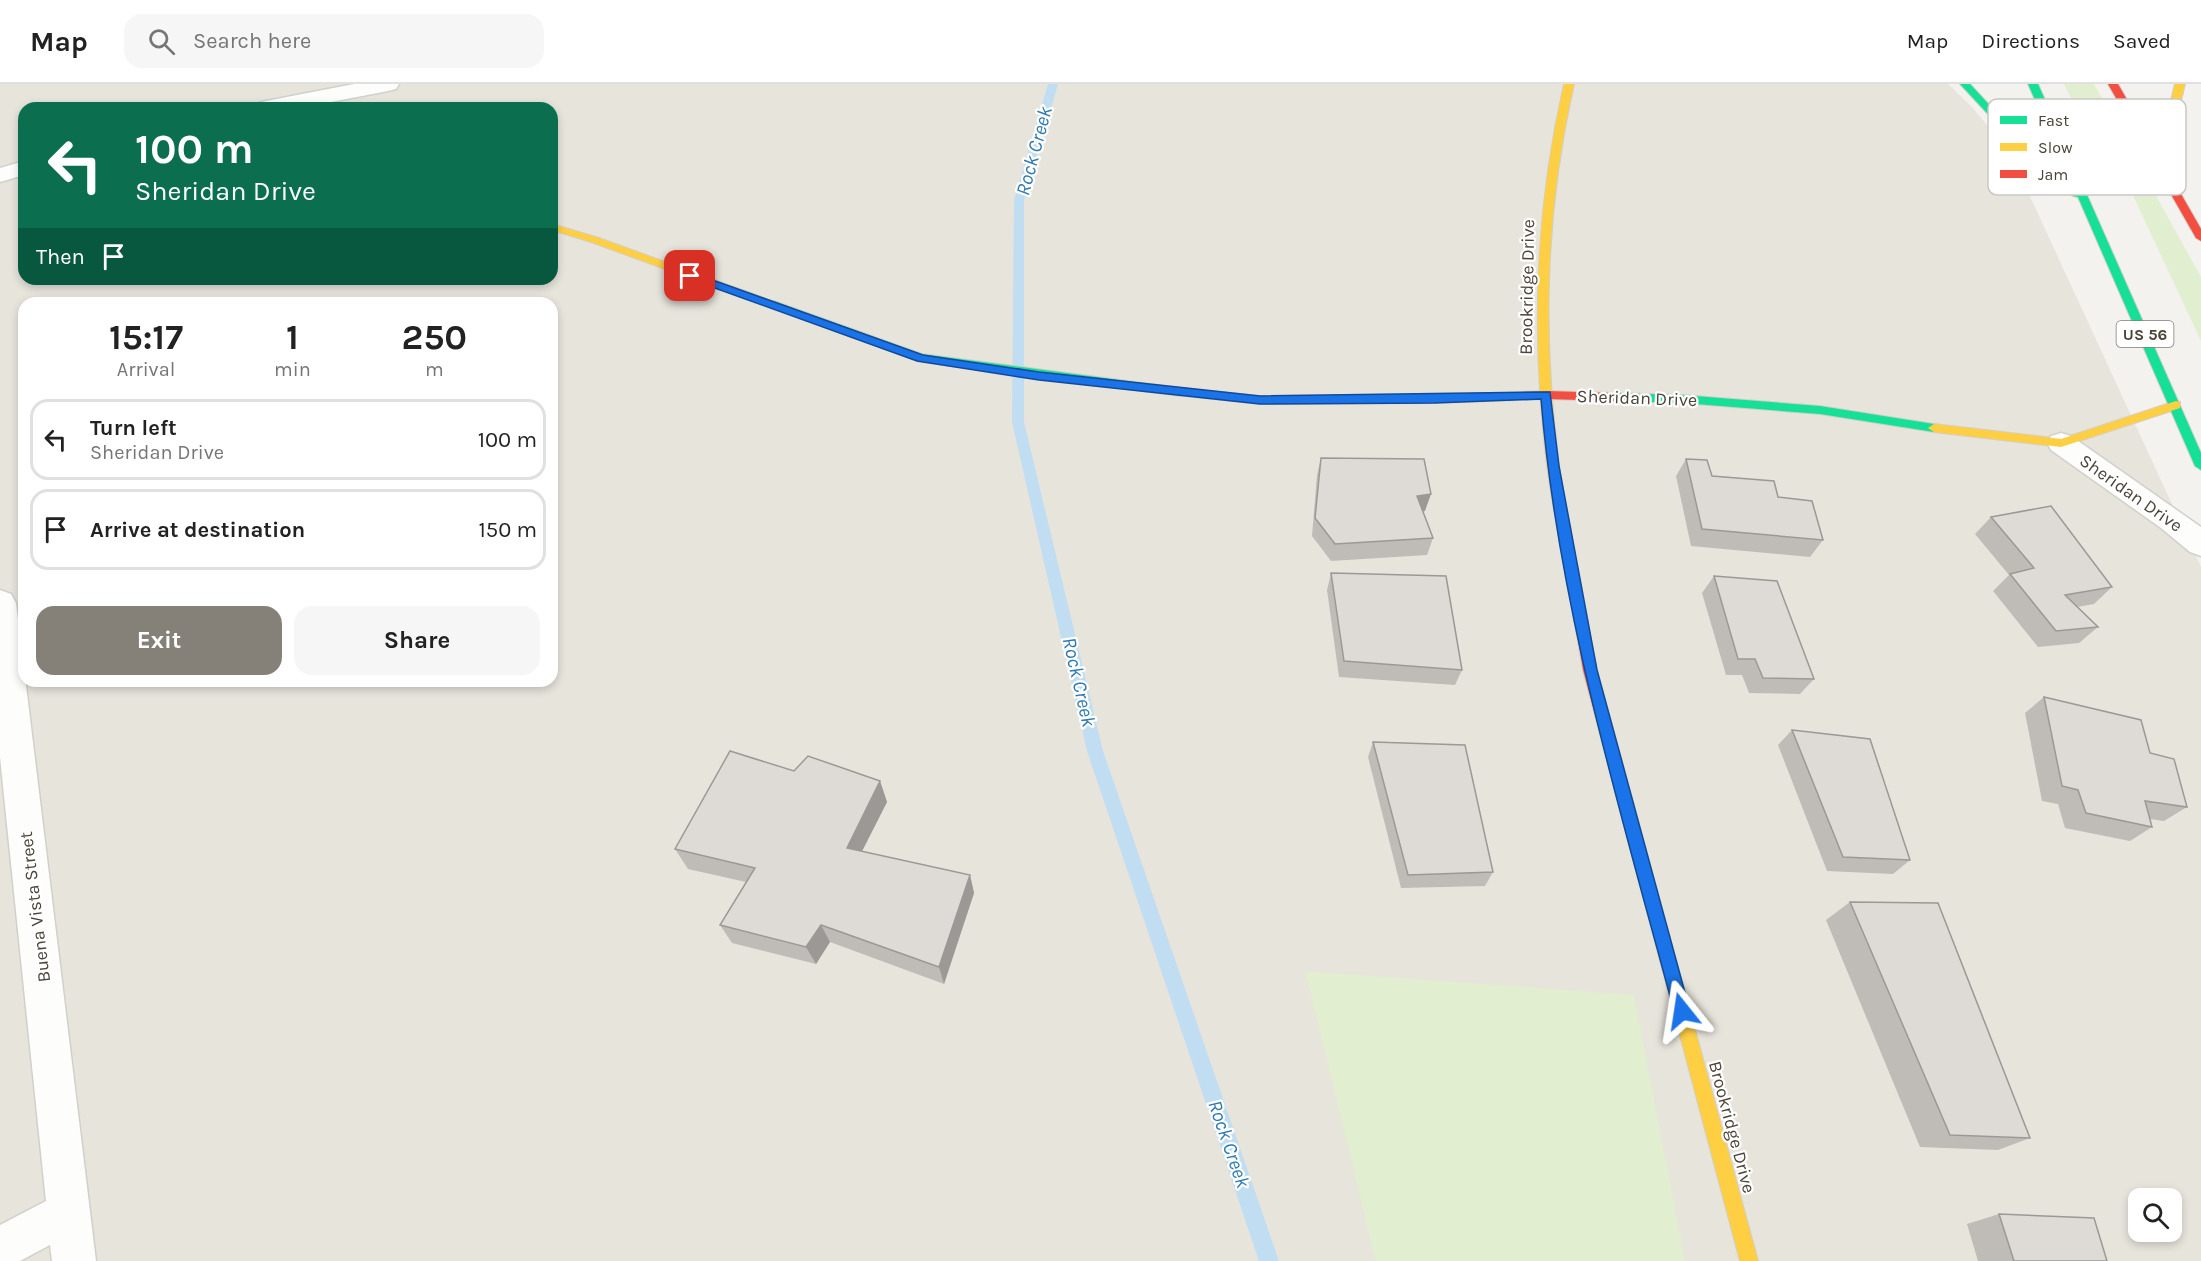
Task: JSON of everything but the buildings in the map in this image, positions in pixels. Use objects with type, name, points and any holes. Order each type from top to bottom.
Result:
[{"type":"main road","name":"Brookridge Drive","points":[[1569,84],[1558,126],[1543,240],[1541,335],[1552,466],[1590,670],[1749,1261]]},
{"type":"main road","points":[[1965,84],[1988,109]]},
{"type":"main road","name":"US 56","points":[[2033,84],[2040,99]]},
{"type":"main road","points":[[2113,84],[2122,99]]},
{"type":"main road","points":[[2176,99],[2180,84]]},
{"type":"main road","points":[[2077,195],[2086,203]]},
{"type":"main road","name":"US 56","points":[[2082,195],[2201,466]]},
{"type":"main road","points":[[2177,195],[2201,238]]},
{"type":"main road","name":"Sheridan Drive","points":[[558,229],[595,240],[921,358],[1157,390],[1260,400],[1434,399],[1546,395],[1683,399],[1820,410],[1950,430],[2061,443],[2176,405]]},
{"type":"street","points":[[297,102],[383,85]]},
{"type":"street","points":[[343,102],[383,85]]},
{"type":"street","points":[[0,175],[18,170]]},
{"type":"street","points":[[0,186],[18,185]]},
{"type":"street","name":"Sheridan Drive","points":[[2061,443],[2172,520],[2201,544]]},
{"type":"street","name":"Buena Vista Street","points":[[0,603],[74,1261]]},
{"type":"street","points":[[0,1248],[70,1212]]},
{"type":"shaded area","points":[[0,84],[1948,84],[1988,126],[1988,195],[2029,195],[2201,567],[2201,1261],[0,1261]]},
{"type":"green space","points":[[2064,84],[2094,84],[2102,99],[2072,99]]},
{"type":"green space","points":[[2133,195],[2156,195],[2201,277],[2201,341]]},
{"type":"green space","points":[[1305,971],[1634,995],[1685,1261],[1376,1261]]},
{"type":"waterway","name":"Rock Creek","points":[[1053,84],[1019,200],[1018,422],[1095,751],[1269,1261]]},
{"type":"traffic: fast","points":[[1965,84],[1988,109]]},
{"type":"traffic: fast","points":[[2033,84],[2040,99]]},
{"type":"traffic: fast","points":[[2082,195],[2201,466]]},
{"type":"traffic: fast","points":[[774,305],[921,358],[1181,392]]},
{"type":"traffic: fast","points":[[1614,397],[1683,399],[1820,410],[1934,428]]},
{"type":"traffic: slow","points":[[1569,84],[1550,178],[1545,226],[1542,322],[1553,465],[1577,600]]},
{"type":"traffic: slow","points":[[2176,99],[2180,84]]},
{"type":"traffic: slow","points":[[558,229],[774,305]]},
{"type":"traffic: slow","points":[[1934,428],[2061,443],[2176,405]]},
{"type":"traffic: slow","points":[[1661,934],[1749,1261]]},
{"type":"traffic: jam","points":[[2113,84],[2122,99]]},
{"type":"traffic: jam","points":[[2176,195],[2201,238]]},
{"type":"traffic: jam","points":[[1181,392],[1260,400],[1434,399],[1546,395],[1614,397]]},
{"type":"traffic: jam","points":[[1577,600],[1590,670],[1661,934]]},
{"type":"route","points":[[690,276],[921,358],[1039,376],[1260,400],[1434,399],[1546,395],[1552,466],[1590,670],[1682,1011]]}]
